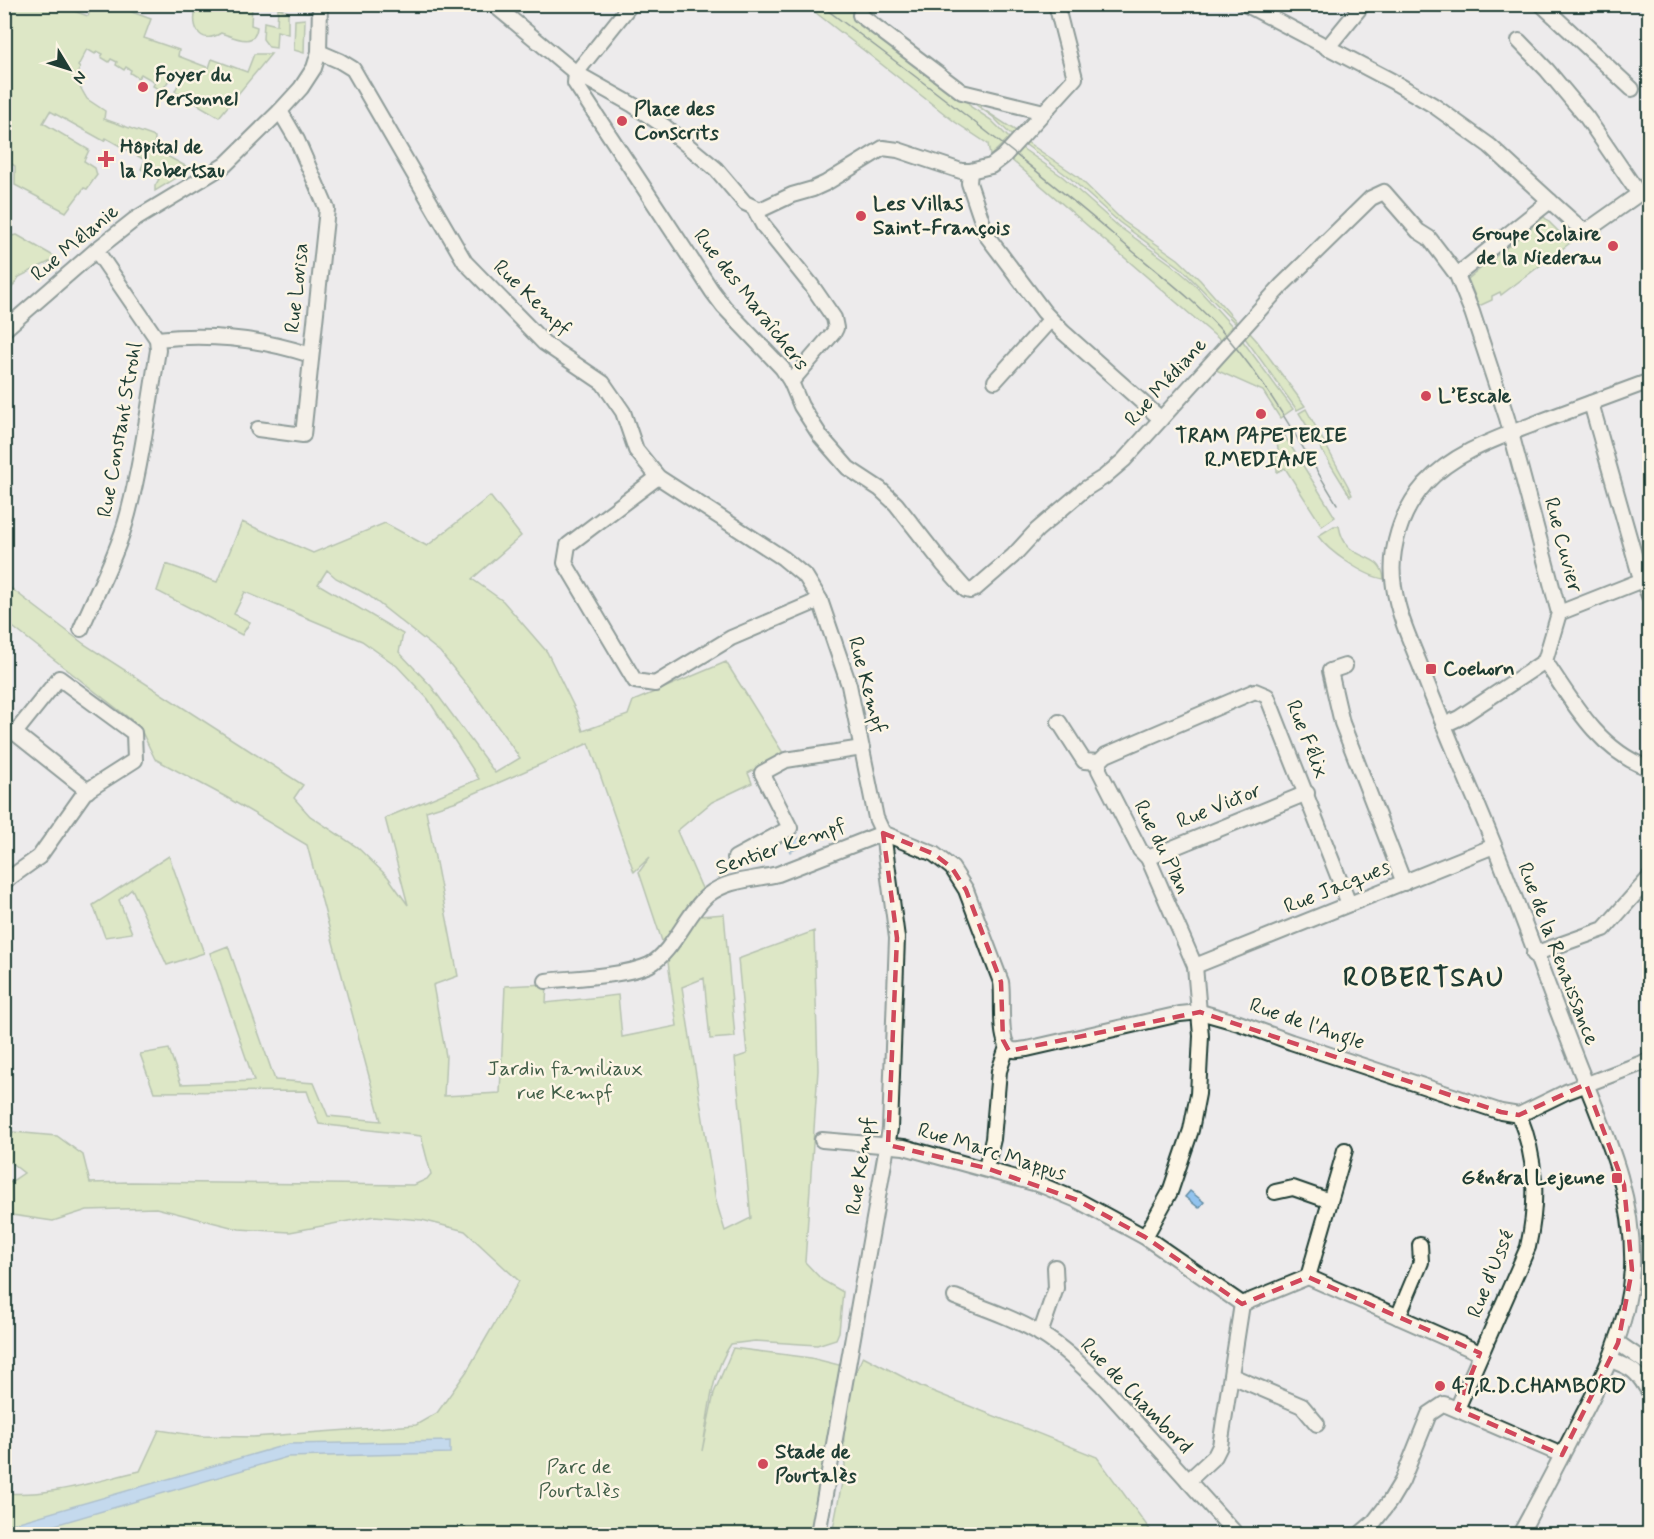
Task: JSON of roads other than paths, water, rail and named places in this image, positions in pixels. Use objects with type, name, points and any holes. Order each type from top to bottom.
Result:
[{"type":"street","name":"Rue Mélanie","points":[[4,330],[134,220],[225,165],[280,111],[314,68],[319,52],[320,4]]},
{"type":"street","name":"Rue des Maraîchers","points":[[493,4],[576,73],[575,83],[712,291],[724,307],[782,368],[801,406],[821,437],[848,468],[880,489],[896,504],[949,572],[962,587],[970,591]]},
{"type":"street","points":[[631,4],[576,73],[633,105],[664,126],[716,169],[745,203],[755,210],[759,219],[812,286],[836,323],[834,332],[791,382]]},
{"type":"street","points":[[755,210],[764,209],[792,195],[826,183],[883,148],[898,150],[962,171],[991,166],[1004,156],[1075,78],[1056,4]]},
{"type":"street","points":[[1245,4],[1433,105],[1490,146],[1580,228],[1585,230],[1644,190],[1587,118],[1520,41]]},
{"type":"street","points":[[1327,48],[1363,4]]},
{"type":"street","points":[[1541,4],[1632,89]]},
{"type":"street","points":[[860,15],[962,92],[1044,111]]},
{"type":"street","name":"Rue Kempf","points":[[319,52],[352,69],[465,262],[544,343],[603,383],[623,412],[636,450],[658,477],[783,558],[806,577],[820,600],[849,685],[876,818],[883,833],[897,938],[888,1145],[818,1534]]},
{"type":"street","name":"Rue Lovisa","points":[[258,429],[303,435],[327,209],[297,140],[280,111]]},
{"type":"street","points":[[970,171],[969,183],[987,236],[1050,320],[1161,419]]},
{"type":"street","name":"Rue Cuvier","points":[[1384,192],[1418,231],[1429,238],[1457,275],[1492,372],[1511,433],[1559,613],[1545,661]]},
{"type":"street","name":"Rue Médiane","points":[[970,591],[1013,556],[1037,530],[1085,489],[1124,460],[1281,286],[1371,198],[1384,192]]},
{"type":"street","points":[[1457,275],[1550,201]]},
{"type":"street","name":"Rue Constant Strohl","points":[[81,629],[120,540],[128,515],[158,350],[158,339],[96,250]]},
{"type":"street","points":[[995,381],[1050,320]]},
{"type":"street","points":[[158,339],[193,336],[235,339],[284,346],[311,356]]},
{"type":"street","name":"Rue de la Renaissance","points":[[1520,1534],[1618,1343],[1626,1314],[1632,1270],[1631,1226],[1624,1185],[1397,601],[1393,573],[1396,541],[1407,510],[1424,485],[1447,464],[1473,448],[1650,381]]},
{"type":"street","points":[[1591,403],[1650,598]]},
{"type":"street","points":[[658,477],[568,545],[565,563],[635,681],[655,684],[731,638],[820,600]]},
{"type":"street","points":[[1559,613],[1646,579]]},
{"type":"street","points":[[1444,725],[1454,721],[1545,661],[1583,717],[1600,736],[1631,762],[1646,767]]},
{"type":"street","points":[[1345,666],[1330,671],[1342,723],[1404,883]]},
{"type":"street","points":[[4,882],[39,856],[88,791],[135,760],[134,733],[59,678],[15,733],[88,791]]},
{"type":"street","name":"Rue Félix","points":[[1099,762],[1106,755],[1255,691],[1267,696],[1349,904]]},
{"type":"street","points":[[1059,722],[1084,761],[1099,762]]},
{"type":"street","name":"Sentier Kempf","points":[[735,858],[790,828],[757,776],[786,760],[862,748]]},
{"type":"street","name":"Rue du Plan","points":[[1099,762],[1099,770],[1140,850],[1148,858],[1195,966],[1200,1012],[1201,1047],[1191,1130],[1170,1192],[1145,1237]]},
{"type":"street","name":"Rue Victor","points":[[1148,858],[1307,793]]},
{"type":"street","points":[[883,833],[934,854],[952,868],[959,878],[1001,982],[1004,1040],[1007,1047],[999,1071],[993,1138],[986,1168]]},
{"type":"street","name":"Sentier Kempf","points":[[546,981],[633,970],[651,964],[669,947],[708,896],[733,883],[778,874],[883,833]]},
{"type":"street","name":"Rue Jacques","points":[[1195,966],[1494,846]]},
{"type":"street","points":[[1534,954],[1604,929],[1650,877]]},
{"type":"street","name":"Rue de l'Angle","points":[[1007,1047],[1013,1051],[1028,1049],[1180,1014],[1200,1012],[1239,1023],[1501,1112],[1519,1115]]},
{"type":"street","points":[[1519,1115],[1586,1084],[1650,1060]]},
{"type":"street","name":"Rue d'Ussé","points":[[1457,1409],[1528,1247],[1534,1221],[1536,1203],[1533,1166],[1527,1133],[1519,1115]]},
{"type":"street","name":"Rue Marc Mappus","points":[[822,1140],[888,1145],[986,1168],[1041,1185],[1077,1200],[1145,1237],[1242,1305]]},
{"type":"street","points":[[1308,1277],[1345,1150]]},
{"type":"street","points":[[1275,1192],[1293,1188],[1330,1201]]},
{"type":"street","points":[[1398,1317],[1421,1262],[1420,1245]]},
{"type":"street","points":[[1040,1334],[1056,1288],[1055,1267]]},
{"type":"street","points":[[1188,1481],[1215,1456],[1220,1446],[1242,1305],[1308,1277],[1480,1353]]},
{"type":"street","name":"Rue de Chambord","points":[[955,1297],[1009,1318],[1040,1334],[1079,1363],[1102,1385],[1236,1534]]},
{"type":"street","points":[[1618,1343],[1650,1365]]},
{"type":"street","points":[[1610,1360],[1637,1372],[1650,1394]]},
{"type":"street","points":[[1232,1376],[1302,1406],[1317,1424]]},
{"type":"street","points":[[1360,1534],[1374,1522],[1396,1491],[1430,1414],[1444,1404],[1562,1455]]},
{"type":"water","points":[[801,837],[805,844],[790,852],[786,844]]},
{"type":"water","points":[[1190,1191],[1204,1202],[1199,1208],[1185,1197]]},
{"type":"water","points":[[450,1441],[450,1453],[287,1457],[24,1534],[5,1534],[5,1526],[289,1444]]},
{"type":"tram line","points":[[819,4],[1007,147],[1202,310],[1258,376],[1337,504]]},
{"type":"place","name":"Foyer du Personnel","points":[[143,87]]},
{"type":"place","name":"Place des Conscrits","points":[[622,121]]},
{"type":"place","name":"Hôpital de la Robertsau","points":[[106,159]]},
{"type":"place","name":"Les Villas Saint-François","points":[[861,216]]},
{"type":"place","name":"Groupe Scolaire de la Niederau","points":[[1613,246]]},
{"type":"place","name":"L’Escale","points":[[1426,396]]},
{"type":"place","name":"TRAM PAPETERIE R.MEDIANE","points":[[1261,414]]},
{"type":"place","name":"Coehorn","points":[[1431,669]]},
{"type":"place","name":"Général Lejeune","points":[[1617,1178]]},
{"type":"place","name":"47,R.D.CHAMBORD","points":[[1440,1386]]},
{"type":"place","name":"Stade de Pourtalès","points":[[763,1464]]},
{"type":"district","name":"ROBERTSAU","points":[[1424,978]]},
{"type":"park label","name":"Jardin familiaux rue Kempf","points":[[565,1081]]},
{"type":"park label","name":"Parc de Pourtalès","points":[[579,1479]]}]
